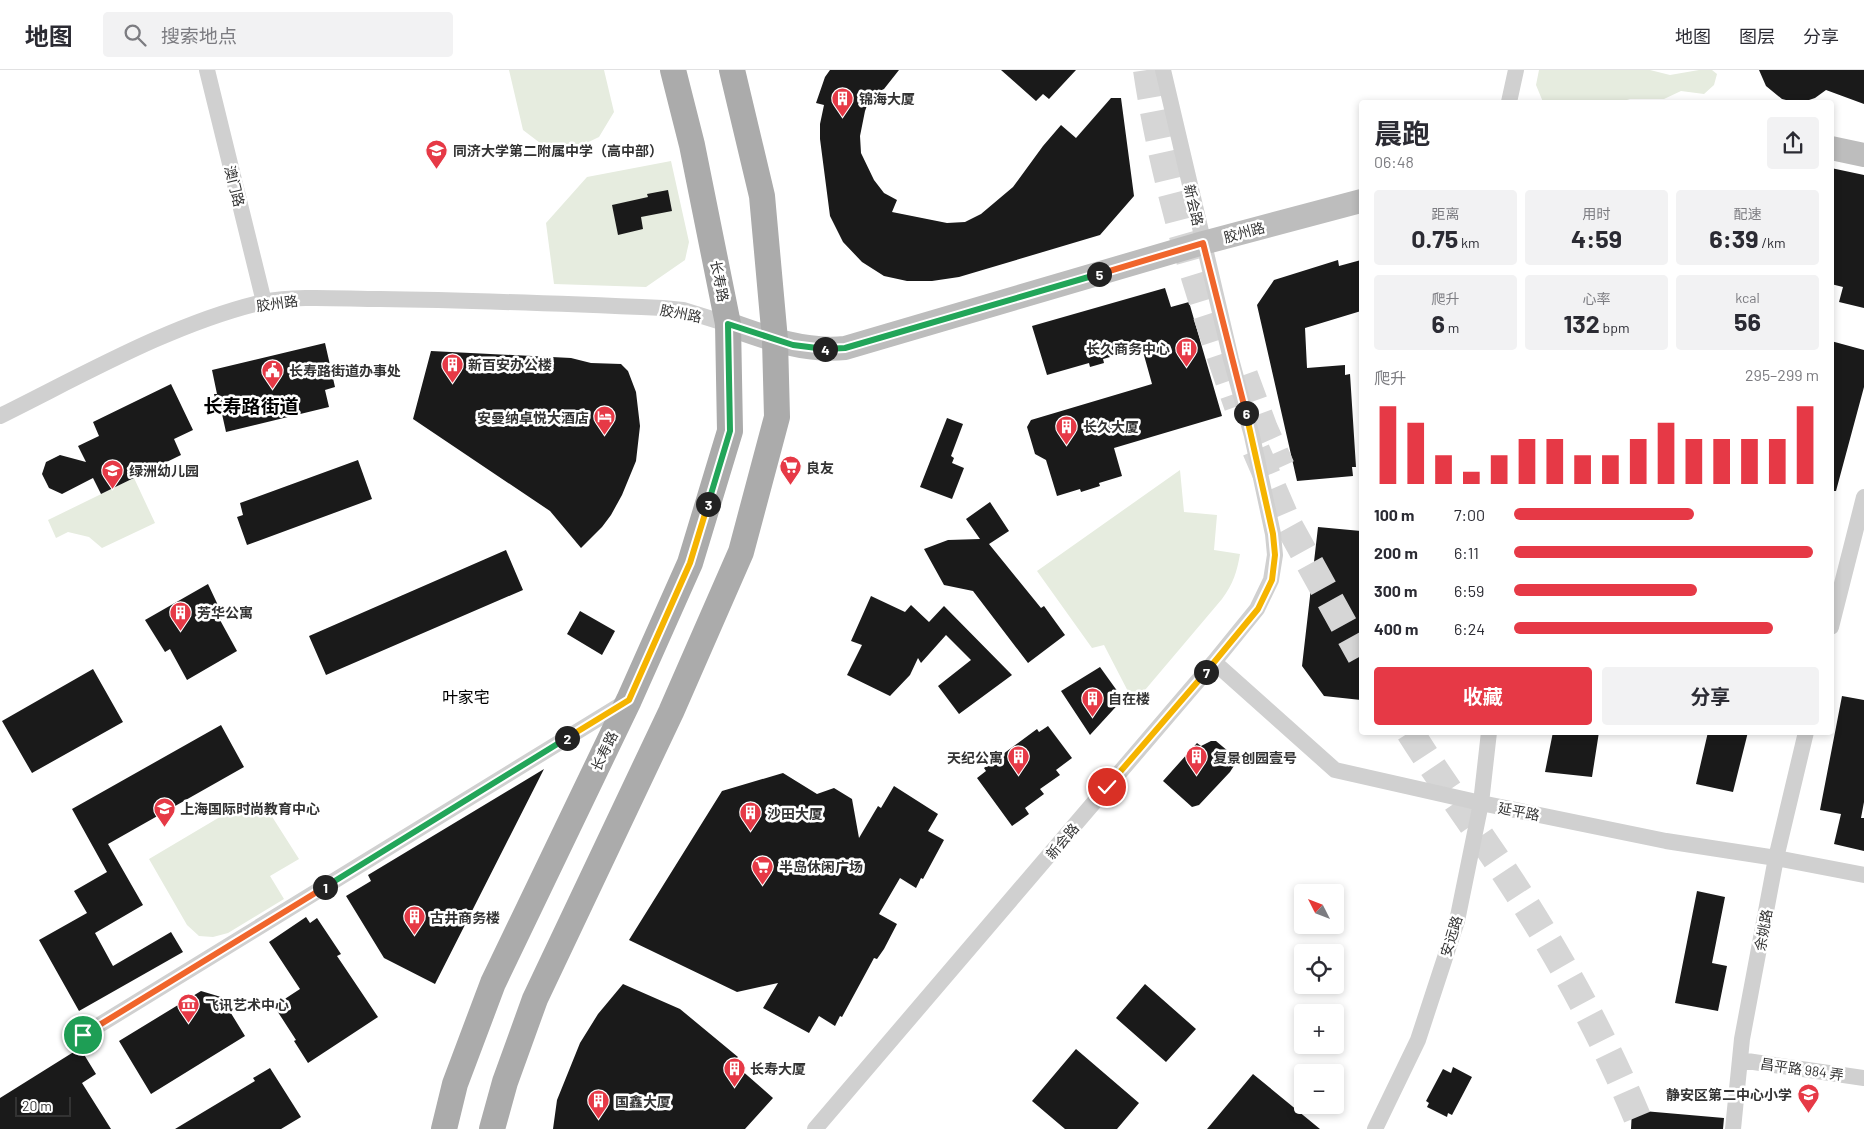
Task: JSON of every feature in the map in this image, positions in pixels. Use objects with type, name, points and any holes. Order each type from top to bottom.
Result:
[{"type":"main road","name":"长寿路","points":[[444,1129],[455,1084],[494,983],[629,700],[690,563],[730,431],[728,324],[692,145],[673,70]]},
{"type":"main road","points":[[492,1129],[505,1082],[535,999],[671,712],[741,552],[777,417],[774,340],[762,196],[732,70]]},
{"type":"street","name":"澳门路","points":[[207,70],[264,302]]},
{"type":"street","name":"新会路","points":[[815,1129],[1214,662],[1258,609],[1272,580],[1275,555],[1273,534],[1252,436],[1231,359],[1163,70]]},
{"type":"street","points":[[1509,100],[1516,70]]},
{"type":"street","points":[[1834,149],[1864,155]]},
{"type":"street","name":"胶州路","points":[[0,416],[144,345],[202,321],[264,302],[302,299],[429,299],[663,308],[683,310],[774,340],[814,349],[845,348],[1203,243],[1359,202]]},
{"type":"street","points":[[1834,614],[1864,496]]},
{"type":"street","name":"延平路","points":[[1214,662],[1336,770],[1480,803],[1666,841],[1864,874]]},
{"type":"street","points":[[83,1035],[629,700]]},
{"type":"street","name":"安远路","points":[[1375,1129],[1418,1040],[1454,930],[1480,803],[1490,735]]},
{"type":"street","name":"余姚路","points":[[1733,1129],[1740,1060],[1776,858],[1805,735]]},
{"type":"street","name":"昌平路 984 弄","points":[[1740,1060],[1864,1078]]},
{"type":"shaded area","points":[[509,70],[604,70],[614,112],[599,137],[574,149],[548,149],[523,130]]},
{"type":"shaded area","points":[[1539,70],[1650,70],[1670,75],[1699,70],[1712,70],[1717,74],[1714,85],[1704,94],[1681,91],[1664,99],[1542,100],[1536,85]]},
{"type":"shaded area","points":[[671,161],[689,242],[685,260],[646,287],[554,284],[546,223],[587,177]]},
{"type":"shaded area","points":[[1180,470],[1184,512],[1217,515],[1214,550],[1240,554],[1239,560],[1232,583],[1222,599],[1134,703],[1104,645],[1092,648],[1037,571]]},
{"type":"shaded area","points":[[134,478],[155,523],[102,548],[89,537],[68,532],[56,538],[48,520]]},
{"type":"shaded area","points":[[264,804],[299,859],[270,876],[284,899],[228,933],[213,937],[199,936],[187,925],[149,859],[235,808]]},
{"type":"building","points":[[830,70],[899,70],[884,89],[871,95],[865,111],[860,136],[861,153],[874,180],[884,193],[897,200],[892,212],[947,223],[965,222],[981,214],[1013,187],[1061,125],[1076,138],[1111,98],[1121,98],[1134,196],[1100,235],[959,277],[932,281],[907,281],[884,276],[862,262],[843,242],[830,216],[820,139],[820,124],[824,105],[816,103],[825,77]]},
{"type":"building","points":[[1001,70],[1076,70],[1049,99],[1043,94],[1036,101]]},
{"type":"building","points":[[1759,70],[1864,70],[1864,104],[1826,90],[1809,100],[1786,100],[1766,86]]},
{"type":"building","points":[[1834,169],[1864,175],[1864,308],[1839,302],[1843,287],[1834,285]]},
{"type":"building","points":[[668,190],[672,211],[641,217],[643,229],[618,235],[612,205],[648,197],[647,194]]},
{"type":"building","points":[[1338,260],[1339,266],[1359,261],[1359,312],[1305,328],[1307,368],[1345,365],[1345,375],[1350,374],[1356,467],[1352,467],[1353,476],[1297,481],[1257,305],[1274,280]]},
{"type":"building","name":"长久商务中心","points":[[1165,288],[1171,307],[1189,302],[1222,416],[1114,448],[1122,476],[1099,483],[1100,486],[1081,492],[1080,489],[1057,496],[1046,460],[1035,454],[1027,427],[1031,420],[1152,384],[1142,348],[1103,359],[1104,363],[1090,367],[1089,363],[1047,375],[1032,326]]},
{"type":"building","points":[[1834,342],[1864,350],[1864,387],[1836,491],[1834,491]]},
{"type":"building","name":"长寿路街道办事处","points":[[325,343],[335,387],[325,390],[329,407],[226,432],[222,414],[219,415],[214,394],[217,394],[212,370]]},
{"type":"building","points":[[431,351],[571,358],[591,363],[621,364],[628,371],[636,392],[640,426],[636,461],[622,495],[611,515],[581,548],[550,511],[413,419]]},
{"type":"building","points":[[171,384],[193,430],[174,439],[181,455],[101,494],[93,478],[62,494],[49,488],[42,474],[46,462],[60,455],[86,462],[78,446],[99,436],[93,422]]},
{"type":"building","points":[[947,418],[963,424],[951,456],[954,458],[952,463],[964,468],[952,499],[920,487]]},
{"type":"building","points":[[358,460],[372,499],[247,545],[237,517],[243,515],[240,503]]},
{"type":"building","points":[[990,502],[1009,531],[989,544],[1041,608],[1044,606],[1065,635],[1028,663],[973,591],[944,585],[924,549],[948,540],[980,539],[966,519]]},
{"type":"building","points":[[1318,527],[1359,531],[1359,700],[1324,696],[1302,666]]},
{"type":"building","points":[[506,550],[523,590],[326,675],[309,636]]},
{"type":"building","name":"芳华公寓","points":[[208,584],[224,618],[220,620],[237,651],[187,680],[170,649],[165,652],[145,620]]},
{"type":"building","points":[[871,596],[905,612],[911,605],[929,622],[944,606],[1012,675],[959,714],[938,686],[971,660],[946,635],[921,663],[918,658],[910,675],[890,696],[847,675],[862,645],[851,641]]},
{"type":"building","points":[[580,611],[615,631],[602,655],[567,634]]},
{"type":"building","name":"自在楼","points":[[1100,667],[1123,699],[1090,735],[1061,691]]},
{"type":"building","points":[[93,669],[123,722],[32,773],[2,721]]},
{"type":"building","points":[[1842,696],[1864,700],[1864,802],[1861,818],[1864,818],[1864,851],[1834,844],[1841,814],[1820,810]]},
{"type":"building","points":[[221,725],[244,767],[108,844],[143,905],[95,933],[113,966],[171,932],[183,952],[79,1011],[39,940],[87,913],[74,891],[107,872],[72,809]]},
{"type":"building","name":"天纪公寓","points":[[1048,726],[1072,758],[1056,770],[1060,775],[1040,789],[1044,794],[1025,808],[1029,814],[1012,826],[977,778],[986,771],[984,768],[1037,729],[1039,732]]},
{"type":"building","points":[[1552,735],[1599,735],[1592,777],[1545,772]]},
{"type":"building","points":[[1707,735],[1747,735],[1733,792],[1696,784]]},
{"type":"building","name":"复景创园壹号","points":[[1211,741],[1216,741],[1235,757],[1237,761],[1230,772],[1199,805],[1192,807],[1163,781],[1197,743],[1201,746]]},
{"type":"building","points":[[544,769],[435,984],[384,958],[346,896],[371,881],[368,875]]},
{"type":"building","name":"半岛休闲广场","points":[[783,773],[817,794],[834,788],[852,799],[859,838],[878,806],[881,808],[894,786],[938,814],[928,831],[944,840],[923,879],[921,878],[916,888],[900,878],[879,914],[897,924],[884,949],[877,959],[874,958],[842,1017],[840,1016],[835,1026],[819,1016],[809,1033],[763,1008],[778,983],[737,992],[629,940],[722,791]]},
{"type":"building","points":[[1697,891],[1725,897],[1712,963],[1727,966],[1718,1011],[1675,1003]]},
{"type":"building","points":[[306,917],[310,923],[317,918],[341,954],[337,956],[378,1017],[308,1063],[274,1006],[300,989],[269,942]]},
{"type":"building","points":[[623,984],[680,1009],[738,1057],[735,1060],[743,1067],[740,1069],[773,1098],[745,1129],[553,1129],[557,1100],[580,1043],[598,1014]]},
{"type":"building","points":[[1145,984],[1196,1029],[1166,1062],[1116,1018]]},
{"type":"building","points":[[201,991],[221,997],[245,1036],[151,1094],[119,1041]]},
{"type":"building","points":[[80,1048],[96,1074],[82,1083],[111,1129],[0,1129],[0,1098]]},
{"type":"building","points":[[1076,1049],[1139,1103],[1117,1129],[1065,1129],[1032,1101]]},
{"type":"building","points":[[1453,1067],[1472,1077],[1452,1115],[1448,1113],[1447,1117],[1427,1107],[1429,1103],[1426,1101],[1443,1069],[1451,1073]]},
{"type":"building","points":[[270,1068],[301,1117],[281,1129],[175,1129],[255,1081],[253,1078]]},
{"type":"building","points":[[1253,1074],[1294,1108],[1294,1114],[1302,1114],[1320,1129],[1207,1129]]},
{"type":"building","points":[[1632,1110],[1724,1118],[1723,1129],[1631,1129]]},
{"type":"tunnel","points":[[1147,70],[1163,155],[1184,240],[1238,406]]},
{"type":"tunnel","points":[[1244,375],[1264,429],[1281,467]]},
{"type":"tunnel","points":[[1256,450],[1288,524],[1359,652]]},
{"type":"tunnel","points":[[1412,735],[1524,901],[1543,933],[1613,1062],[1642,1129]]},
{"type":"place","name":"锦海大厦","points":[[843,117]]},
{"type":"place","name":"同济大学第二附属中学（高中部）","points":[[437,169]]},
{"type":"place","name":"长久商务中心","points":[[1186,367]]},
{"type":"place","name":"新百安办公楼","points":[[452,383]]},
{"type":"place","name":"长寿路街道办事处","points":[[273,389]]},
{"type":"place","name":"安曼纳卓悦大酒店","points":[[605,436]]},
{"type":"place","name":"长久大厦","points":[[1067,445]]},
{"type":"place","name":"良友","points":[[790,486]]},
{"type":"place","name":"绿洲幼儿园","points":[[113,489]]},
{"type":"place","name":"芳华公寓","points":[[181,631]]},
{"type":"place","name":"自在楼","points":[[1092,717]]},
{"type":"place","name":"天纪公寓","points":[[1019,776]]},
{"type":"place","name":"复景创园壹号","points":[[1197,776]]},
{"type":"place","name":"上海国际时尚教育中心","points":[[164,827]]},
{"type":"place","name":"沙田大厦","points":[[751,832]]},
{"type":"place","name":"半岛休闲广场","points":[[763,885]]},
{"type":"place","name":"古井商务楼","points":[[414,936]]},
{"type":"place","name":"飞讯艺术中心","points":[[189,1023]]},
{"type":"place","name":"长寿大厦","points":[[734,1087]]},
{"type":"place","name":"静安区第二中心小学","points":[[1808,1113]]},
{"type":"place","name":"国鑫大厦","points":[[599,1120]]},
{"type":"district","name":"长寿路街道","points":[[251,405]]},
{"type":"district","name":"叶家宅","points":[[466,696]]},
{"type":"route","points":[[83,1035],[629,700],[690,563],[730,431],[728,324],[793,345],[830,350],[845,348],[1203,243],[1252,436],[1273,534],[1275,555],[1272,580],[1258,609],[1107,787]]}]
